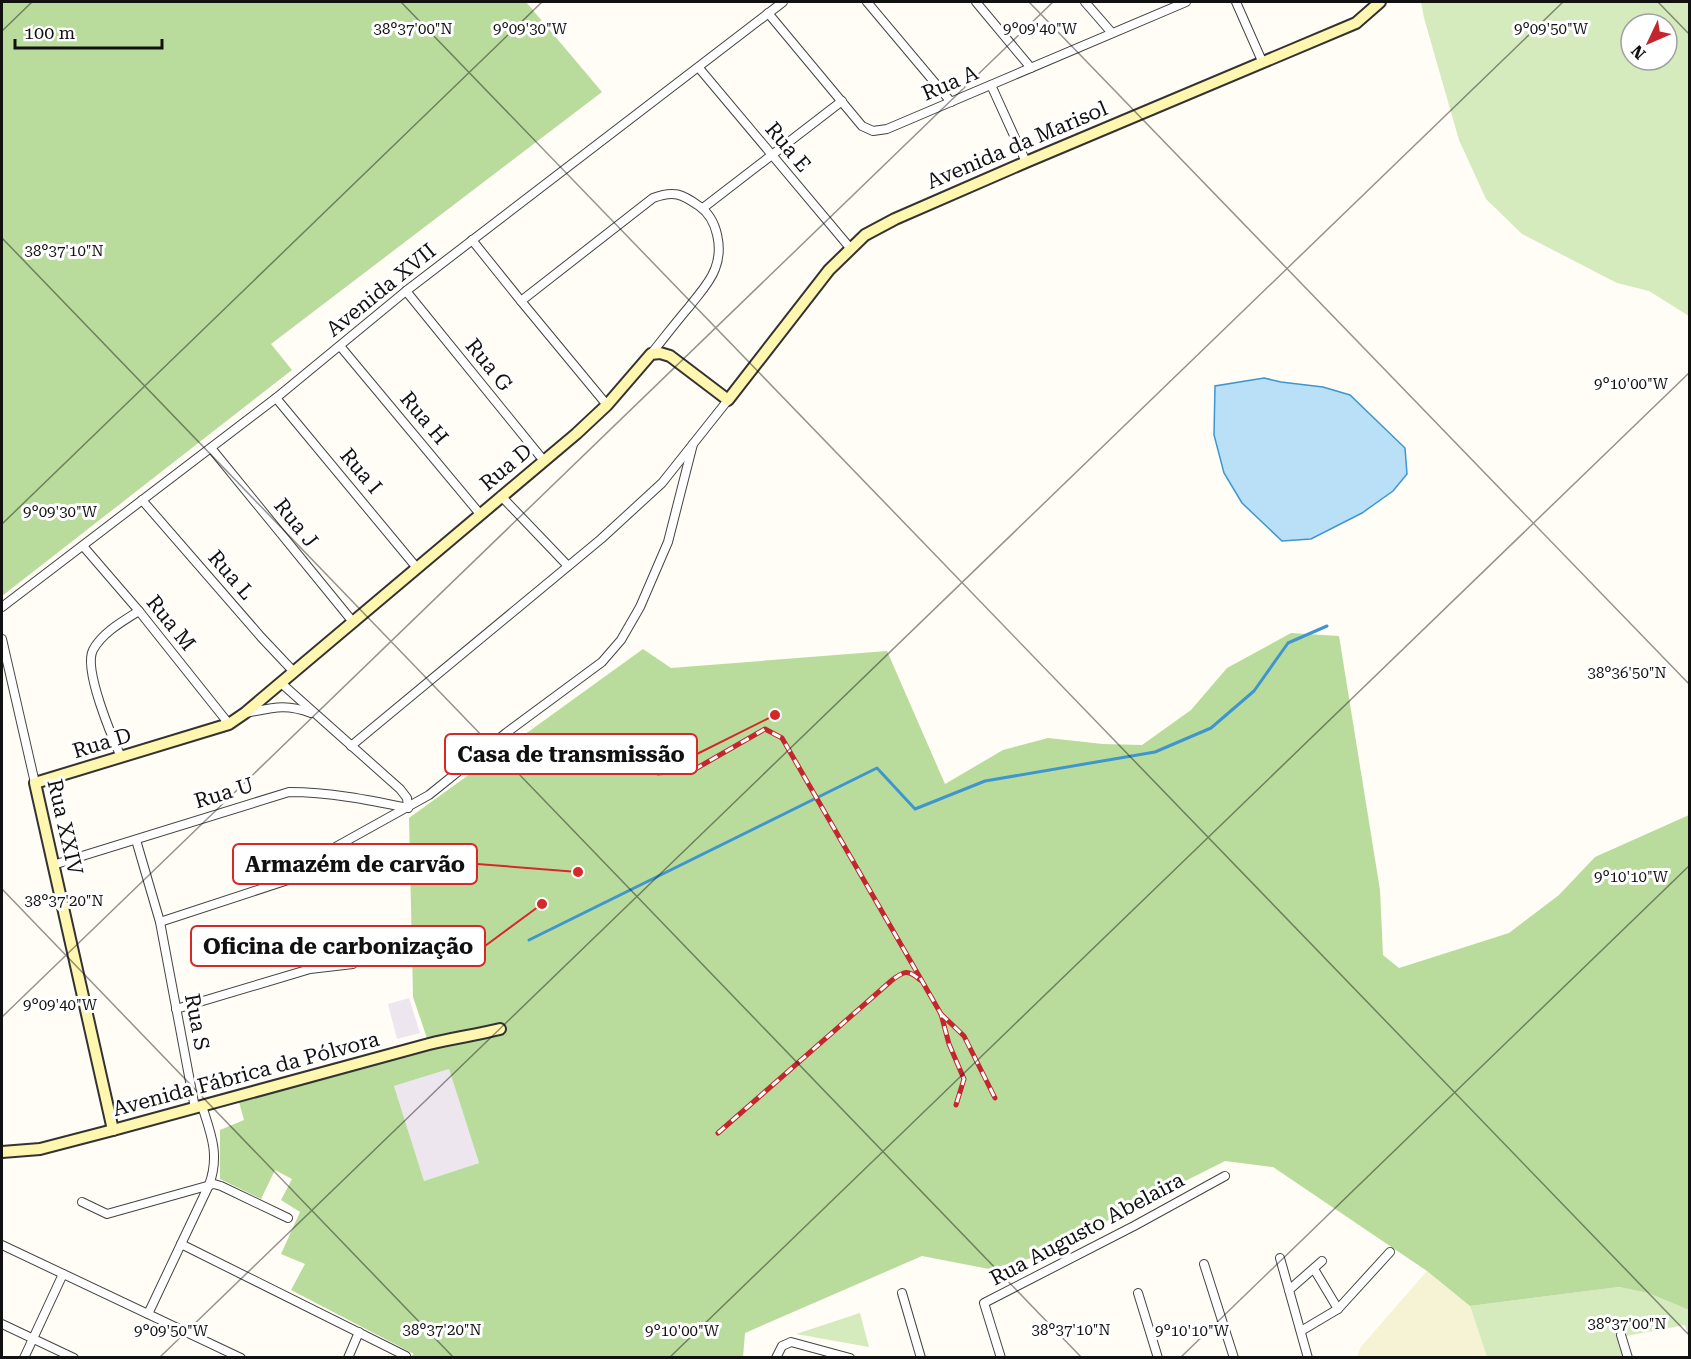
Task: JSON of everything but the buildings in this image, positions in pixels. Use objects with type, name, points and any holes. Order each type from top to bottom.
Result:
[{"type":"street","name":"Avenida XVII","points":[[2,607],[276,398],[406,291],[783,2]]},
{"type":"street","points":[[867,2],[951,102]]},
{"type":"street","points":[[976,2],[1031,68]]},
{"type":"street","points":[[1085,2],[1112,33]]},
{"type":"street","name":"Rua A","points":[[768,13],[862,126],[873,131],[887,129],[1186,2]]},
{"type":"street","points":[[1236,2],[1262,62]]},
{"type":"street","name":"Avenida da Marisol","points":[[728,400],[828,270],[866,235],[895,219],[1026,162],[1356,22],[1380,2]]},
{"type":"street","name":"Rua E","points":[[699,68],[851,249]]},
{"type":"street","points":[[991,85],[1026,162]]},
{"type":"street","points":[[521,302],[653,198],[665,193],[683,195],[703,208],[842,101]]},
{"type":"street","name":"Rua D","points":[[35,783],[230,724],[576,434],[607,405],[651,354],[702,290],[716,268],[719,244],[715,225],[703,208]]},
{"type":"street","points":[[472,240],[607,405]]},
{"type":"street","name":"Rua G","points":[[406,291],[544,461]]},
{"type":"street","name":"Rua H","points":[[340,346],[480,514]]},
{"type":"street","points":[[351,746],[600,539],[662,483],[728,400],[670,356],[660,353],[651,354]]},
{"type":"street","name":"Rua I","points":[[276,398],[417,568]]},
{"type":"street","points":[[160,922],[288,880],[306,858],[330,850],[429,795],[515,726],[602,663],[621,640],[640,607],[668,542],[693,444]]},
{"type":"street","name":"Rua J","points":[[211,448],[353,622]]},
{"type":"street","points":[[501,496],[568,566]]},
{"type":"street","name":"Rua L","points":[[142,500],[261,638],[294,672]]},
{"type":"street","name":"Rua M","points":[[83,546],[230,724]]},
{"type":"street","points":[[121,757],[103,716],[90,663],[92,651],[102,639],[117,625],[139,611]]},
{"type":"street","name":"Rua XXIV","points":[[2,639],[113,1130]]},
{"type":"street","points":[[281,683],[400,789],[406,798],[408,808]]},
{"type":"street","points":[[245,713],[281,706],[318,716]]},
{"type":"street","name":"Rua U","points":[[53,865],[289,792],[312,792],[365,799],[408,808]]},
{"type":"street","name":"Rua S","points":[[136,840],[160,922],[176,1009],[199,1107],[214,1149],[213,1172],[209,1185],[148,1314]]},
{"type":"street","points":[[176,1009],[310,969],[353,964]]},
{"type":"street","name":"Avenida Fábrica da Pólvora","points":[[2,1152],[40,1149],[429,1044],[500,1029]]},
{"type":"street","name":"Rua Augusto Abelaira","points":[[1000,1358],[984,1303],[1134,1226],[1225,1176]]},
{"type":"street","points":[[82,1202],[107,1214],[209,1185],[221,1186],[288,1218]]},
{"type":"street","points":[[181,1244],[406,1356]]},
{"type":"street","points":[[2,1245],[227,1354],[241,1358]]},
{"type":"street","points":[[1301,1331],[1338,1309],[1390,1252]]},
{"type":"street","points":[[1280,1258],[1308,1358]]},
{"type":"street","points":[[1289,1290],[1322,1261]]},
{"type":"street","points":[[1204,1264],[1233,1358]]},
{"type":"street","points":[[1314,1269],[1338,1309]]},
{"type":"street","points":[[24,1358],[63,1274]]},
{"type":"street","points":[[902,1293],[921,1358]]},
{"type":"street","points":[[1138,1293],[1158,1358]]},
{"type":"street","points":[[2,1324],[74,1358]]},
{"type":"street","points":[[348,1358],[359,1332]]},
{"type":"street","points":[[1621,1335],[1628,1358]]},
{"type":"street","points":[[776,1358],[780,1348],[788,1342],[825,1354],[850,1358]]},
{"type":"shaded area","points":[[409,998],[420,1033],[397,1039],[388,1004]]},
{"type":"shaded area","points":[[449,1069],[479,1163],[424,1181],[394,1086]]},
{"type":"shaded area","points":[[1427,1271],[1470,1306],[1487,1357],[1357,1358],[1360,1348]]},
{"type":"green space","points":[[2,2],[526,2],[602,92],[271,344],[292,370],[2,596]]},
{"type":"green space","points":[[1421,2],[1689,2],[1689,316],[1649,291],[1617,283],[1522,234],[1486,199],[1459,140]]},
{"type":"green space","points":[[1291,633],[1339,636],[1380,890],[1383,955],[1399,968],[1509,933],[1559,895],[1595,857],[1689,815],[1689,1310],[1648,1293],[1619,1287],[1470,1306],[1427,1271],[1273,1167],[1225,1161],[1114,1217],[1051,1253],[989,1269],[922,1256],[745,1333],[743,1357],[410,1357],[414,1354],[291,1290],[305,1264],[281,1254],[300,1212],[281,1200],[292,1179],[275,1170],[261,1199],[220,1179],[220,1130],[244,1120],[239,1102],[431,1050],[413,997],[409,818],[643,649],[671,668],[887,651],[945,784],[1003,750],[1048,738],[1103,744],[1142,745],[1191,710],[1227,668]],"holes":[[[449,1069],[479,1163],[424,1181],[394,1086]]]},
{"type":"green space","points":[[1619,1287],[1648,1293],[1689,1310],[1689,1338],[1685,1325],[1626,1336],[1631,1357],[1487,1357],[1470,1306]]},
{"type":"green space","points":[[860,1313],[869,1347],[796,1334]]},
{"type":"water","points":[[1264,378],[1323,387],[1350,395],[1405,448],[1407,474],[1393,491],[1362,513],[1311,539],[1282,541],[1242,503],[1224,473],[1214,435],[1215,386]]},
{"type":"waterway","points":[[529,940],[877,768],[915,809],[985,781],[1155,752],[1211,728],[1254,691],[1288,643],[1327,626]]},
{"type":"railway","points":[[658,773],[697,768],[765,729],[782,738],[941,1014],[949,1044],[964,1079],[956,1105]]},
{"type":"railway","points":[[718,1133],[891,981],[905,973],[912,974],[920,980]]},
{"type":"railway","points":[[941,1014],[964,1036],[995,1098]]},
{"type":"place","name":"Casa de transmissão","points":[[775,715]]},
{"type":"place","name":"Armazém de carvão","points":[[578,872]]},
{"type":"place","name":"Oficina de carbonização","points":[[542,904]]}]
